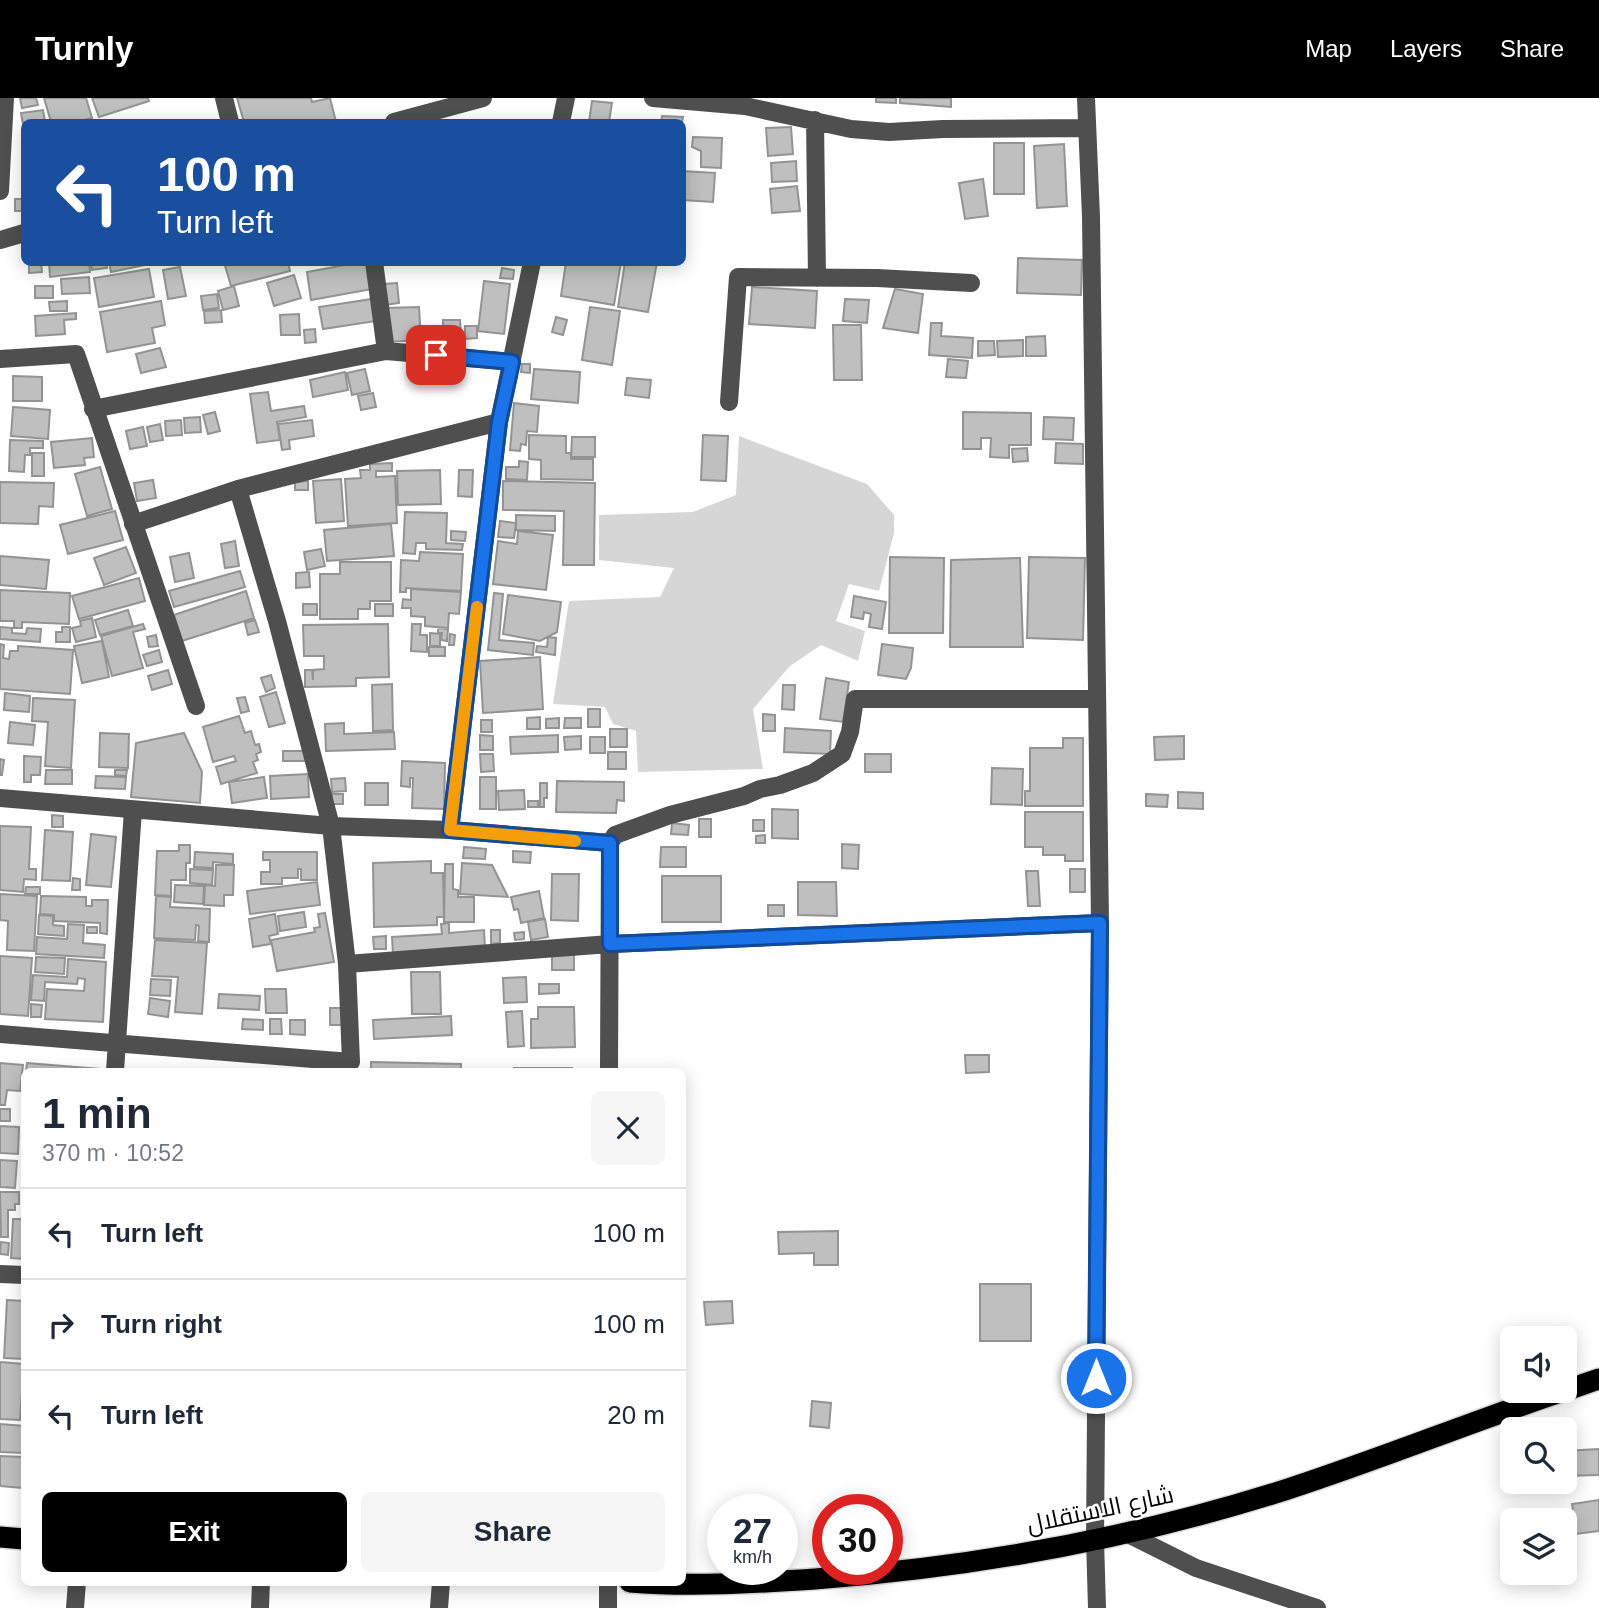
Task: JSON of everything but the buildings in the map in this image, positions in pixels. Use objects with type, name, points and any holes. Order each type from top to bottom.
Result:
[{"type":"highway","name":"شارع الاستقلال","points":[[1577,1387],[1599,1379]]},
{"type":"highway","name":"شارع الاستقلال","points":[[686,1584],[757,1583],[882,1574],[1128,1534],[1287,1489],[1530,1403]]},
{"type":"highway","points":[[0,1536],[21,1539]]},
{"type":"street","points":[[0,180],[5,98]]},
{"type":"street","points":[[225,98],[229,119]]},
{"type":"street","points":[[405,119],[483,98]]},
{"type":"street","points":[[562,119],[566,98]]},
{"type":"street","points":[[653,98],[745,106],[851,129],[889,132],[1087,128]]},
{"type":"street","points":[[1086,98],[1091,217],[1100,923],[1095,1539],[1097,1608]]},
{"type":"street","points":[[815,120],[817,278]]},
{"type":"street","points":[[0,240],[21,234]]},
{"type":"street","points":[[375,266],[386,351]]},
{"type":"street","points":[[450,830],[499,422],[531,266]]},
{"type":"street","points":[[729,402],[738,277],[877,278],[971,283]]},
{"type":"street","points":[[93,409],[386,351],[512,362]]},
{"type":"street","points":[[0,359],[76,354],[196,706]]},
{"type":"street","points":[[133,524],[238,489],[499,422]]},
{"type":"street","points":[[0,1034],[117,1043],[291,1064],[351,1062],[347,964],[331,826],[277,621],[238,489]]},
{"type":"street","points":[[609,1068],[610,843],[615,835],[670,815],[780,785],[813,773],[842,754],[850,732],[855,699],[1097,699]]},
{"type":"street","points":[[0,799],[331,826],[450,830],[610,843]]},
{"type":"street","points":[[115,1068],[133,810]]},
{"type":"street","points":[[347,964],[610,944],[1100,923]]},
{"type":"street","points":[[0,1273],[21,1275]]},
{"type":"street","points":[[1128,1534],[1196,1568],[1317,1608]]},
{"type":"street","points":[[75,1608],[77,1586]]},
{"type":"street","points":[[260,1608],[261,1586]]},
{"type":"street","points":[[439,1608],[441,1586]]},
{"type":"street","points":[[608,1586],[608,1608]]},
{"type":"shaded area","points":[[739,436],[867,484],[894,515],[894,533],[879,591],[849,584],[836,621],[865,631],[858,661],[821,645],[790,666],[753,709],[763,769],[638,772],[636,731],[613,724],[605,707],[553,704],[569,601],[660,597],[674,568],[599,560],[599,515],[693,512],[736,495]]},
{"type":"slow traffic","points":[[477,607],[450,830],[575,841]]},
{"type":"route","points":[[436,355],[512,362],[499,422],[450,830],[610,843],[610,944],[1100,923],[1096,1378]]}]
